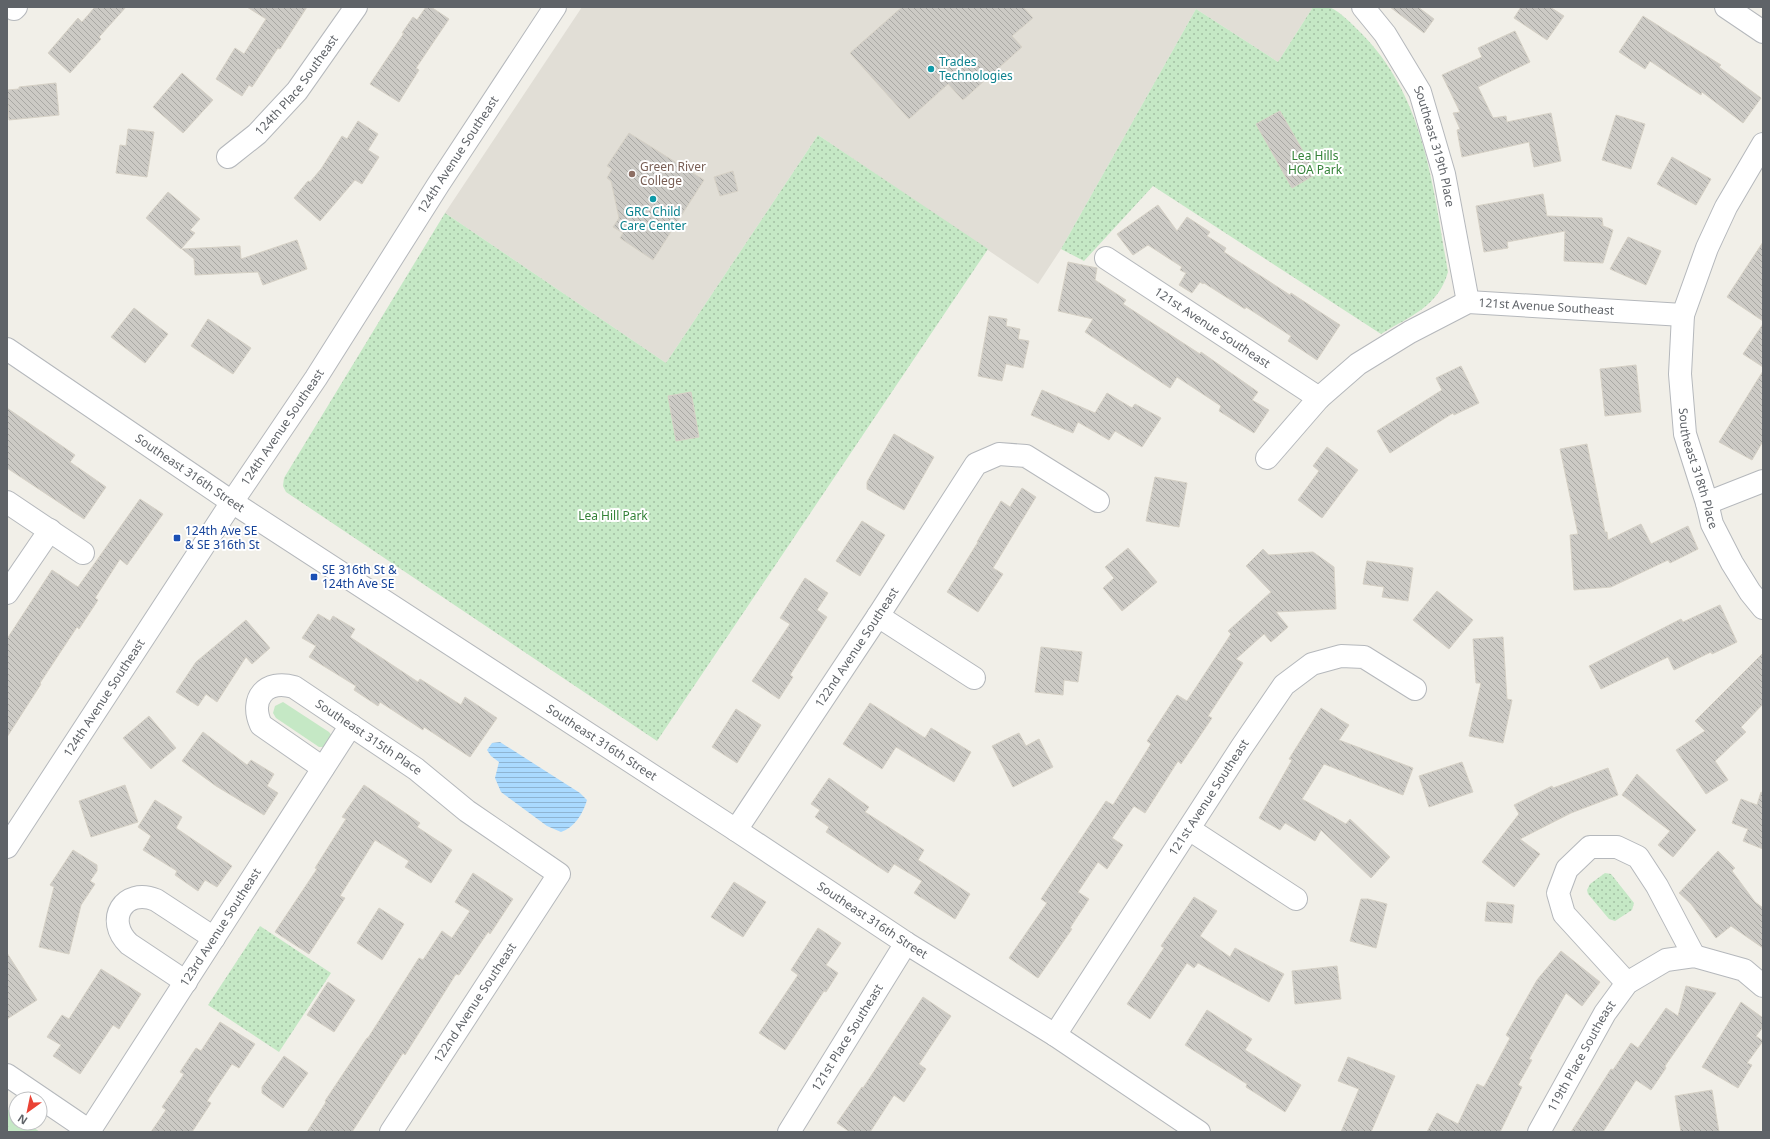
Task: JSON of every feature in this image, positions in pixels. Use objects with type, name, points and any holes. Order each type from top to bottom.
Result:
[{"type":"street","name":"124th Place Southeast","points":[[228,156],[257,134],[297,91],[356,7]]},
{"type":"street","name":"124th Avenue Southeast","points":[[7,847],[232,502],[316,378],[438,185],[556,7]]},
{"type":"street","name":"Southeast 319th Place","points":[[1363,7],[1385,34],[1420,92],[1444,174],[1468,302]]},
{"type":"street","points":[[1726,7],[1763,32]]},
{"type":"street","name":"Southeast 318th Place","points":[[1763,144],[1726,207],[1707,248],[1683,315],[1680,374],[1685,434],[1707,502],[1712,524],[1732,563],[1750,592],[1763,608]]},
{"type":"street","name":"121st Avenue Southeast","points":[[1106,258],[1319,398]]},
{"type":"street","name":"121st Avenue Southeast","points":[[1267,458],[1319,398],[1358,364],[1410,332],[1468,302],[1683,315]]},
{"type":"street","name":"Southeast 316th Street","points":[[7,349],[232,502],[736,830],[906,943],[1055,1035],[1199,1132]]},
{"type":"street","name":"122nd Avenue Southeast","points":[[736,830],[878,616],[976,464],[999,454],[1026,456],[1098,501]]},
{"type":"street","points":[[1707,502],[1763,481]]},
{"type":"street","points":[[7,502],[83,553]]},
{"type":"street","points":[[7,593],[50,530]]},
{"type":"street","points":[[878,616],[974,678]]},
{"type":"street","name":"121st Avenue Southeast","points":[[1055,1035],[1284,685],[1312,664],[1341,656],[1364,656],[1415,689]]},
{"type":"street","name":"Southeast 315th Place","points":[[324,768],[261,725],[257,716],[256,706],[260,697],[266,690],[275,685],[285,684],[294,687],[416,769],[467,811],[558,874]]},
{"type":"street","name":"123rd Avenue Southeast","points":[[90,1131],[351,725]]},
{"type":"street","points":[[1189,829],[1296,899]]},
{"type":"street","points":[[1694,956],[1657,886],[1638,857],[1617,847],[1590,847],[1567,869],[1558,893],[1564,914],[1627,983],[1666,960],[1694,956],[1744,970],[1763,986]]},
{"type":"street","name":"122nd Avenue Southeast","points":[[391,1132],[558,874]]},
{"type":"street","points":[[186,982],[129,944],[122,937],[117,928],[117,918],[121,908],[128,901],[137,897],[147,896],[156,900],[214,938]]},
{"type":"street","name":"121st Place Southeast","points":[[789,1132],[906,943]]},
{"type":"street","name":"119th Place Southeast","points":[[1538,1132],[1605,1013],[1627,983]]},
{"type":"street","points":[[7,1075],[90,1131]]},
{"type":"shaded area","name":"Green River College","points":[[582,7],[1313,7],[1278,62],[1196,9],[1061,249],[1038,284],[818,135],[666,363],[445,213]]},
{"type":"green space","name":"Lea Hills HOA Park","points":[[1313,7],[1332,8],[1346,18],[1361,33],[1382,58],[1399,85],[1413,114],[1431,176],[1448,272],[1437,294],[1430,302],[1412,316],[1381,334],[1153,186],[1084,261],[1061,249],[1196,9],[1278,62]]},
{"type":"green space","name":"Lea Hill Park","points":[[818,135],[988,249],[657,741],[286,492],[283,486],[284,478],[445,213],[666,363]]},
{"type":"green space","points":[[283,702],[329,732],[332,736],[324,747],[319,747],[276,718],[273,713],[275,706]]},
{"type":"green space","points":[[1605,873],[1611,874],[1634,903],[1632,910],[1615,921],[1609,919],[1588,894],[1587,890],[1590,884]]},
{"type":"green space","points":[[260,926],[331,973],[279,1052],[208,1005]]},
{"type":"green space","points":[[7,1109],[8,1131],[40,1132],[7,1132]]},
{"type":"water","points":[[500,742],[580,793],[587,800],[583,810],[574,824],[561,832],[547,826],[501,792],[495,778],[499,762],[491,756],[487,750],[492,743]]},
{"type":"building","points":[[95,7],[126,7],[99,37],[101,39],[70,73],[48,53],[78,18],[82,22]]},
{"type":"building","points":[[247,7],[307,7],[280,49],[278,48],[252,87],[249,85],[242,96],[216,79],[235,48],[244,54],[266,19]]},
{"type":"building","points":[[426,7],[431,7],[449,19],[416,68],[419,70],[399,102],[370,84],[413,17],[417,20]]},
{"type":"building","name":"Trades Technologies","points":[[902,7],[1023,7],[1033,18],[1012,36],[1022,47],[963,100],[948,84],[909,119],[850,53]]},
{"type":"building","points":[[1390,7],[1418,7],[1434,19],[1424,33]]},
{"type":"building","points":[[1521,7],[1550,7],[1564,16],[1547,40],[1514,18]]},
{"type":"building","points":[[1643,16],[1721,65],[1719,67],[1761,98],[1743,123],[1702,92],[1701,95],[1650,61],[1645,69],[1619,52]]},
{"type":"building","points":[[1515,31],[1530,62],[1478,87],[1493,118],[1506,116],[1507,122],[1551,113],[1561,161],[1534,167],[1529,142],[1462,157],[1457,130],[1460,129],[1453,113],[1460,112],[1442,75],[1482,57],[1478,48]]},
{"type":"building","points":[[182,73],[213,100],[183,133],[153,107]]},
{"type":"building","points":[[56,83],[59,115],[9,120],[7,90],[19,89],[19,87]]},
{"type":"building","points":[[1280,111],[1316,174],[1292,188],[1256,124]]},
{"type":"building","points":[[1616,115],[1645,124],[1631,169],[1602,160]]},
{"type":"building","points":[[358,121],[378,134],[368,150],[379,157],[362,184],[355,180],[320,221],[294,198],[308,181],[310,182],[321,169],[342,136],[347,139]]},
{"type":"building","points":[[128,129],[154,132],[147,177],[116,173],[120,145],[126,146]]},
{"type":"building","name":"GRC Child Care Center","points":[[629,133],[704,180],[653,260],[620,238],[623,233],[613,227],[619,218],[611,181],[607,178],[612,169],[607,166]]},
{"type":"building","points":[[1672,157],[1711,179],[1696,205],[1657,184]]},
{"type":"building","points":[[733,171],[738,191],[720,196],[714,177]]},
{"type":"building","points":[[168,192],[200,219],[190,230],[195,233],[181,249],[146,218]]},
{"type":"building","points":[[1543,194],[1547,216],[1602,218],[1603,225],[1601,225],[1613,230],[1603,263],[1564,261],[1565,231],[1507,242],[1508,248],[1484,252],[1476,206]]},
{"type":"building","points":[[1158,205],[1177,231],[1187,217],[1210,232],[1207,236],[1226,248],[1224,252],[1290,295],[1291,293],[1340,325],[1317,360],[1288,341],[1291,336],[1246,307],[1245,309],[1204,283],[1203,284],[1200,282],[1192,293],[1179,285],[1186,273],[1180,270],[1182,267],[1148,245],[1133,255],[1117,234]]},
{"type":"building","points":[[1628,237],[1661,251],[1646,285],[1610,269]]},
{"type":"building","points":[[297,240],[307,269],[263,285],[258,272],[195,275],[194,259],[182,249],[240,246],[241,259]]},
{"type":"building","points":[[1763,242],[1763,321],[1727,297]]},
{"type":"building","points":[[1068,262],[1097,268],[1095,280],[1126,300],[1123,304],[1200,354],[1201,352],[1258,392],[1252,400],[1269,410],[1254,433],[1219,411],[1221,406],[1177,377],[1170,388],[1085,332],[1093,319],[1058,311]]},
{"type":"building","points":[[134,308],[168,334],[145,363],[111,337]]},
{"type":"building","points":[[989,316],[1007,319],[1006,326],[1020,329],[1018,339],[1029,341],[1023,368],[1006,364],[1002,381],[978,376]]},
{"type":"building","points":[[208,319],[251,348],[233,374],[191,346]]},
{"type":"building","points":[[1763,324],[1763,367],[1743,354]]},
{"type":"building","points":[[1636,365],[1641,412],[1605,416],[1600,369]]},
{"type":"building","points":[[1461,366],[1479,403],[1454,415],[1453,413],[1390,453],[1377,431],[1442,390],[1436,378]]},
{"type":"building","points":[[1763,371],[1763,441],[1752,460],[1719,442]]},
{"type":"building","points":[[1042,390],[1095,413],[1107,393],[1132,408],[1135,404],[1161,418],[1142,447],[1115,431],[1109,440],[1078,422],[1073,433],[1031,415]]},
{"type":"building","points":[[691,392],[699,437],[676,441],[668,396]]},
{"type":"building","points":[[7,408],[75,455],[70,462],[106,487],[84,519],[7,468]]},
{"type":"building","points":[[894,434],[934,457],[904,510],[867,489],[867,482]]},
{"type":"building","points":[[1587,444],[1605,532],[1607,532],[1608,540],[1641,524],[1651,544],[1688,526],[1698,549],[1670,563],[1668,560],[1611,587],[1574,590],[1570,535],[1578,534],[1560,449]]},
{"type":"building","points":[[1327,447],[1358,470],[1322,518],[1298,500],[1319,471],[1313,466]]},
{"type":"building","points":[[1155,477],[1187,483],[1179,527],[1146,521]]},
{"type":"building","points":[[1022,488],[1036,497],[993,568],[1003,574],[978,612],[947,592],[1001,501],[1010,507]]},
{"type":"building","points":[[140,499],[163,514],[127,565],[120,559],[95,598],[98,600],[79,629],[77,627],[7,737],[7,639],[52,570],[78,587]]},
{"type":"building","points":[[862,521],[885,535],[860,576],[836,561]]},
{"type":"building","points":[[1128,548],[1157,582],[1122,611],[1103,588],[1114,578],[1105,567]]},
{"type":"building","points":[[1263,549],[1269,555],[1313,552],[1334,567],[1336,609],[1276,612],[1288,627],[1271,642],[1264,634],[1236,659],[1243,663],[1208,716],[1212,718],[1181,764],[1178,761],[1145,813],[1134,806],[1112,838],[1123,845],[1107,869],[1098,862],[1078,892],[1089,899],[1070,928],[1072,929],[1038,978],[1009,958],[1047,903],[1041,899],[1106,801],[1113,805],[1151,744],[1147,741],[1177,695],[1187,701],[1231,634],[1228,631],[1271,592],[1246,566]]},
{"type":"building","points":[[1367,561],[1413,568],[1408,601],[1382,597],[1384,587],[1363,584]]},
{"type":"building","points":[[805,578],[828,593],[817,610],[827,617],[790,675],[793,677],[779,699],[752,681],[790,624],[780,618]]},
{"type":"building","points":[[1437,591],[1473,620],[1449,649],[1413,620]]},
{"type":"building","points":[[1720,605],[1737,642],[1712,654],[1711,652],[1674,670],[1668,657],[1601,689],[1589,666],[1681,619],[1683,622]]},
{"type":"building","points":[[318,614],[330,621],[333,616],[355,629],[350,637],[418,682],[420,679],[461,705],[465,697],[497,718],[470,757],[424,727],[423,730],[380,702],[378,706],[354,690],[356,686],[309,657],[316,646],[302,638]]},
{"type":"building","points":[[246,620],[270,648],[252,664],[246,657],[217,702],[206,694],[198,706],[176,692],[196,662]]},
{"type":"building","points":[[1503,637],[1507,699],[1512,700],[1503,743],[1469,736],[1481,683],[1476,683],[1473,639]]},
{"type":"building","points":[[1041,647],[1082,652],[1078,682],[1064,680],[1063,695],[1035,692]]},
{"type":"building","points":[[1763,653],[1763,704],[1741,727],[1746,732],[1715,761],[1728,780],[1706,794],[1676,750],[1705,731],[1695,721]]},
{"type":"building","points":[[870,703],[925,738],[931,728],[971,752],[954,782],[896,747],[882,769],[843,744]]},
{"type":"building","points":[[1321,708],[1349,725],[1339,740],[1413,768],[1403,795],[1324,764],[1302,799],[1346,824],[1350,819],[1390,857],[1371,878],[1321,830],[1315,841],[1285,823],[1280,830],[1259,818],[1292,760],[1289,759]]},
{"type":"building","points":[[736,709],[761,725],[737,763],[712,747]]},
{"type":"building","points":[[149,716],[176,748],[151,769],[123,738]]},
{"type":"building","points":[[203,732],[247,765],[251,760],[274,774],[267,786],[278,793],[264,815],[216,786],[182,761]]},
{"type":"building","points":[[1019,733],[1026,746],[1039,739],[1053,767],[1013,787],[992,746]]},
{"type":"building","points":[[1462,762],[1473,792],[1429,807],[1419,776]]},
{"type":"building","points":[[1608,768],[1618,795],[1571,813],[1520,839],[1540,854],[1514,887],[1482,862],[1519,814],[1514,805],[1552,786],[1553,788]]},
{"type":"building","points":[[1637,774],[1696,830],[1673,857],[1658,845],[1670,831],[1622,795]]},
{"type":"building","points":[[829,778],[869,807],[865,812],[924,850],[918,860],[970,894],[955,919],[914,893],[922,881],[894,864],[888,873],[826,832],[829,827],[815,817],[820,810],[811,804]]},
{"type":"building","points":[[125,785],[138,822],[91,837],[79,801]]},
{"type":"building","points":[[364,785],[420,823],[417,827],[452,850],[431,883],[405,867],[409,861],[375,840],[340,896],[345,898],[309,954],[275,932],[317,869],[315,868],[346,819],[342,817]]},
{"type":"building","points":[[1761,792],[1763,793],[1763,849],[1743,841],[1748,829],[1732,823],[1741,799],[1757,805]]},
{"type":"building","points":[[155,800],[182,817],[176,828],[232,866],[217,887],[205,880],[198,891],[175,875],[177,871],[143,850],[151,836],[138,827]]},
{"type":"building","points":[[73,850],[97,865],[97,871],[90,881],[95,884],[81,905],[69,954],[39,947],[54,887],[50,885]]},
{"type":"building","points":[[1718,851],[1735,868],[1732,871],[1755,902],[1763,908],[1763,948],[1731,926],[1716,938],[1691,904],[1679,893]]},
{"type":"building","points":[[473,873],[513,899],[490,934],[488,932],[459,975],[456,974],[405,1055],[403,1053],[352,1132],[307,1132],[326,1102],[325,1101],[368,1038],[419,958],[423,960],[442,931],[452,938],[470,911],[455,902]]},
{"type":"building","points":[[734,882],[766,902],[743,937],[711,917]]},
{"type":"building","points":[[1194,897],[1217,911],[1200,936],[1230,957],[1235,948],[1284,974],[1269,1002],[1198,963],[1194,968],[1187,963],[1150,1019],[1127,1004],[1164,948],[1161,946]]},
{"type":"building","points":[[1361,899],[1368,899],[1387,904],[1376,948],[1350,941]]},
{"type":"building","points":[[1487,902],[1514,905],[1512,923],[1485,921]]},
{"type":"building","points":[[379,908],[404,924],[382,960],[357,943]]},
{"type":"building","points":[[818,928],[841,943],[826,965],[838,973],[826,992],[824,991],[785,1050],[759,1033],[798,975],[791,970]]},
{"type":"building","points":[[1561,951],[1600,982],[1582,1006],[1566,993],[1529,1059],[1532,1060],[1518,1085],[1522,1087],[1500,1132],[1427,1132],[1437,1113],[1458,1124],[1477,1084],[1484,1087],[1510,1038],[1506,1035],[1537,980]]},
{"type":"building","points":[[7,953],[37,1000],[7,1019]]},
{"type":"building","points":[[1337,966],[1341,999],[1295,1004],[1292,971]]},
{"type":"building","points":[[101,969],[141,994],[119,1029],[113,1025],[80,1074],[53,1056],[61,1045],[47,1037],[62,1015],[69,1019]]},
{"type":"building","points":[[328,982],[355,1000],[334,1032],[307,1015]]},
{"type":"building","points":[[1686,986],[1716,993],[1665,1066],[1666,1068],[1651,1090],[1636,1080],[1603,1132],[1571,1132],[1611,1069],[1613,1070],[1631,1043],[1638,1048],[1666,1008],[1678,1016]]},
{"type":"building","points":[[923,997],[951,1016],[919,1064],[926,1069],[904,1102],[894,1095],[870,1132],[850,1132],[837,1123],[862,1087],[863,1088]]},
{"type":"building","points":[[1741,1002],[1763,1018],[1763,1027],[1756,1036],[1763,1041],[1747,1063],[1752,1065],[1738,1088],[1702,1067]]},
{"type":"building","points":[[1207,1010],[1252,1039],[1245,1050],[1301,1085],[1285,1112],[1246,1087],[1247,1084],[1185,1045]]},
{"type":"building","points":[[220,1022],[255,1044],[239,1068],[232,1064],[207,1101],[211,1103],[192,1132],[151,1132],[166,1110],[162,1107],[184,1074],[180,1072],[196,1048],[201,1051]]},
{"type":"building","points":[[284,1056],[308,1073],[283,1108],[262,1093],[262,1087]]},
{"type":"building","points":[[1348,1057],[1395,1076],[1371,1132],[1341,1132],[1359,1089],[1338,1081]]},
{"type":"building","points":[[1712,1090],[1719,1132],[1681,1132],[1675,1096]]},
{"type":"place","name":"Trades Technologies","points":[[931,69]]},
{"type":"place","name":"Green River College","points":[[632,174]]},
{"type":"place","name":"GRC Child Care Center","points":[[653,199]]},
{"type":"place","name":"124th Ave SE & SE 316th St","points":[[177,538]]},
{"type":"place","name":"SE 316th St & 124th Ave SE","points":[[314,577]]}]
